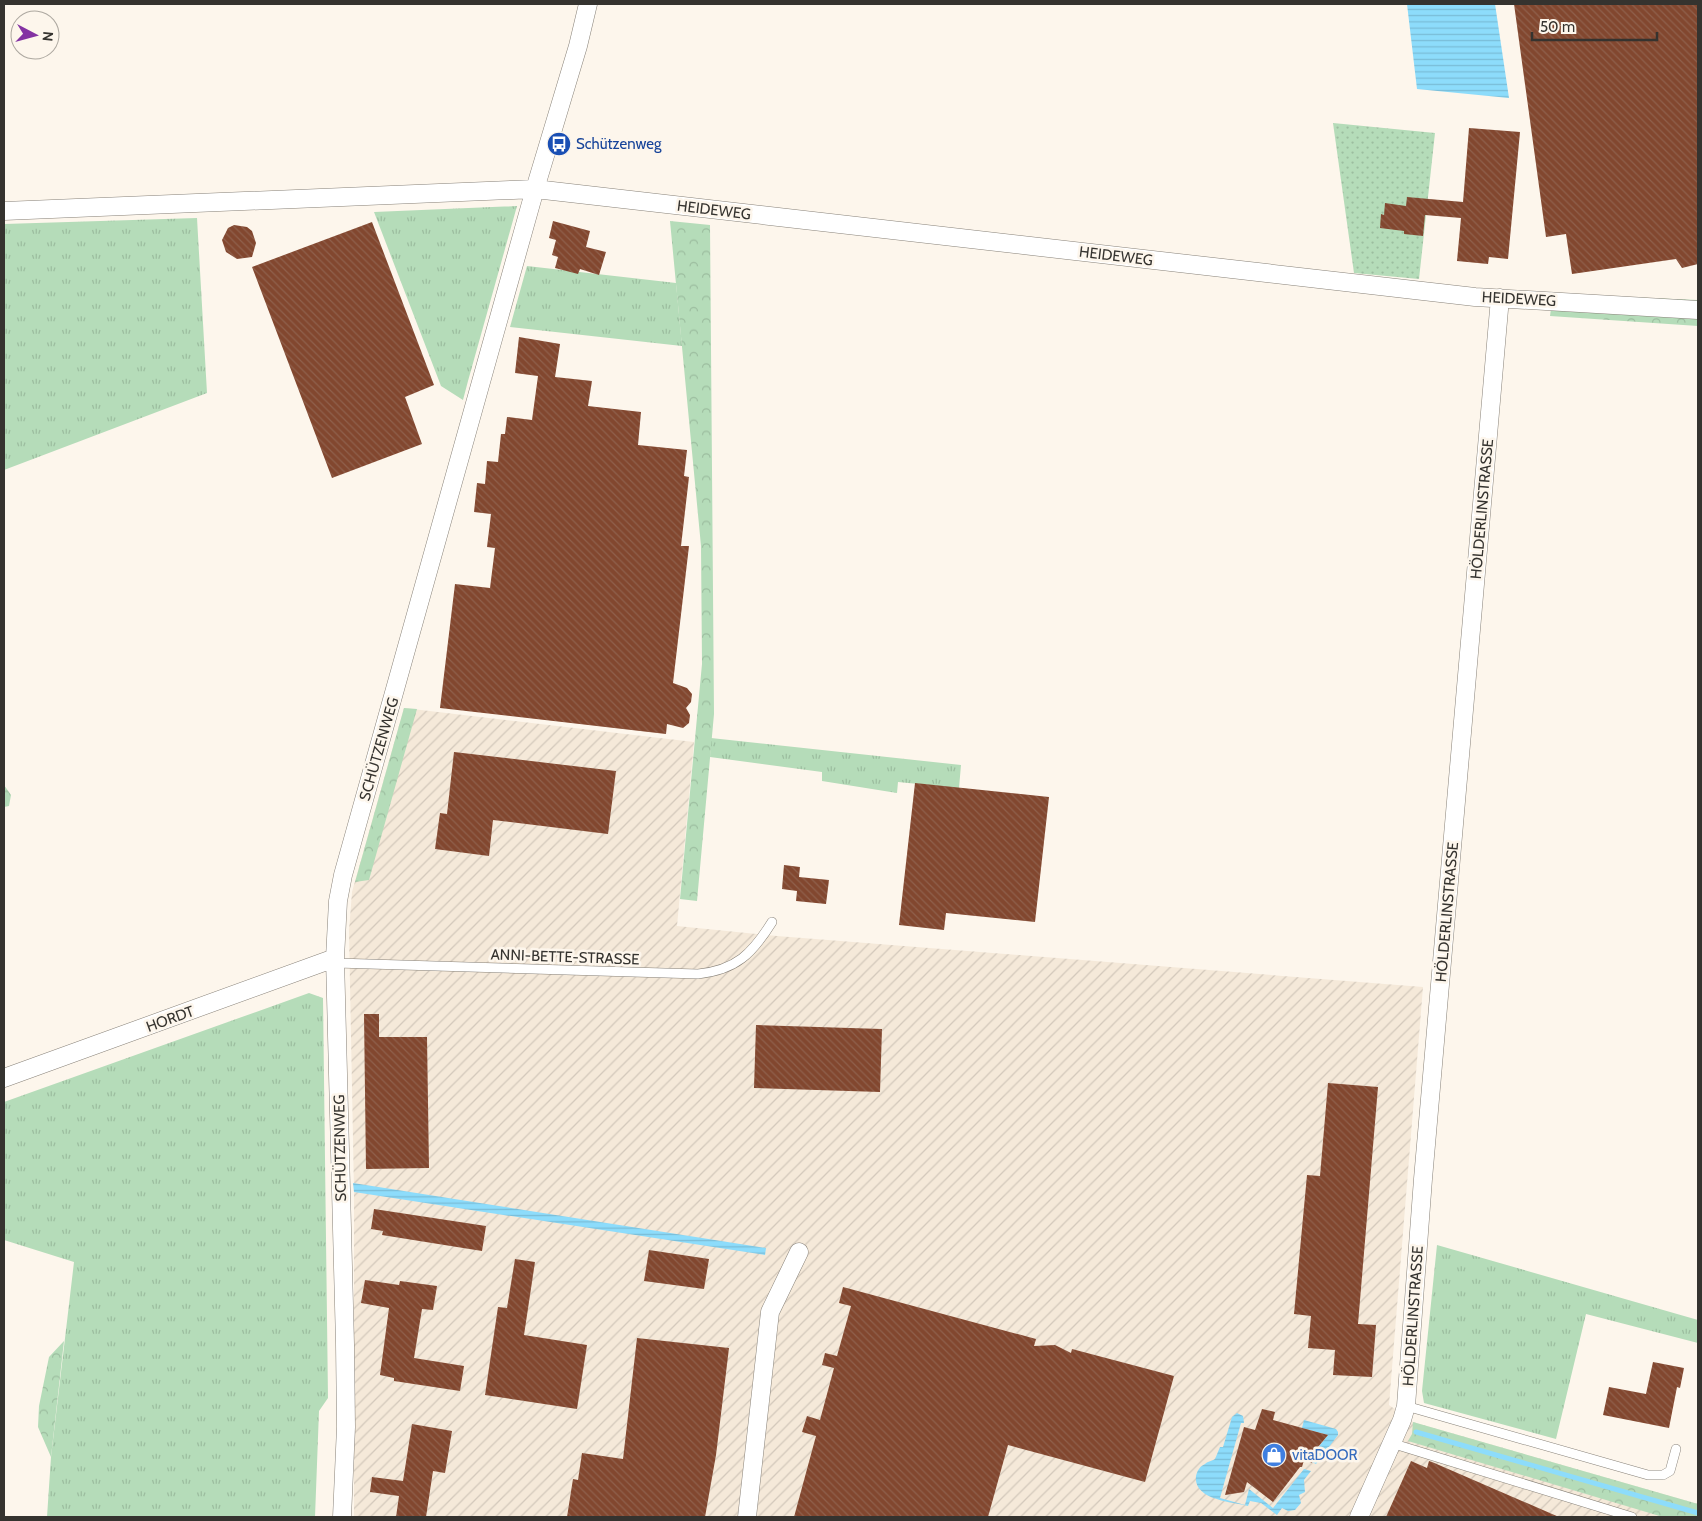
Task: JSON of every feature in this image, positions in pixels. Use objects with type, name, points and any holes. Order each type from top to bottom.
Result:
[{"type":"street","name":"SCHÜTZENWEG","points":[[342,1517],[346,1427],[335,960],[338,902],[343,875],[535,189],[578,46],[588,4]]},
{"type":"street","name":"HEIDEWEG","points":[[4,211],[535,189],[1500,298],[1698,310]]},
{"type":"street","name":"HÖLDERLINSTRASSE","points":[[1359,1517],[1406,1406],[1423,1179],[1500,298]]},
{"type":"street","name":"HORDT","points":[[4,1078],[335,960]]},
{"type":"street","points":[[747,1517],[770,1312],[799,1252]]},
{"type":"lane","name":"ANNI-BETTE-STRASSE","points":[[335,960],[594,972],[709,973],[724,969],[742,959],[759,943],[772,922]]},
{"type":"lane","points":[[1406,1406],[1648,1475],[1664,1475],[1670,1470],[1676,1449]]},
{"type":"lane","points":[[1391,1443],[1632,1517]]},
{"type":"shaded area","points":[[404,708],[694,742],[677,926],[777,936],[1423,987],[1389,1405],[1413,1422],[1698,1504],[1698,1517],[354,1517],[354,1192],[349,931],[352,892]]},
{"type":"green space","points":[[1333,123],[1435,133],[1419,279],[1354,273]]},
{"type":"green space","points":[[517,206],[463,400],[441,386],[374,212]]},
{"type":"green space","points":[[197,218],[207,393],[4,470],[4,224]]},
{"type":"green space","points":[[670,221],[710,225],[714,714],[697,901],[680,899],[702,664],[701,546]]},
{"type":"green space","points":[[527,266],[676,283],[682,346],[510,327]]},
{"type":"green space","points":[[1553,294],[1698,300],[1698,326],[1550,316]]},
{"type":"green space","points":[[404,708],[417,709],[369,880],[355,882]]},
{"type":"green space","points":[[711,738],[961,765],[959,788],[898,782],[897,793],[822,781],[822,772],[710,757]]},
{"type":"green space","points":[[4,785],[11,795],[9,806],[4,807]]},
{"type":"green space","points":[[309,993],[323,998],[328,1398],[319,1411],[315,1517],[47,1517],[51,1457],[74,1262],[4,1240],[4,1102]]},
{"type":"green space","points":[[1437,1245],[1698,1320],[1698,1343],[1586,1314],[1556,1439],[1424,1403],[1422,1391]]},
{"type":"green space","points":[[64,1341],[51,1457],[38,1427],[39,1406],[49,1357]]},
{"type":"green space","points":[[1413,1422],[1698,1504],[1698,1517],[1663,1517],[1408,1441],[1412,1434]]},
{"type":"water","points":[[1407,4],[1495,4],[1509,98],[1417,89]]},
{"type":"water","points":[[353,1183],[766,1248],[765,1255],[354,1192]]},
{"type":"water","points":[[1237,1413],[1243,1416],[1244,1423],[1241,1423],[1220,1498],[1245,1505],[1249,1489],[1273,1508],[1304,1469],[1311,1471],[1304,1480],[1305,1492],[1299,1495],[1301,1503],[1295,1510],[1288,1511],[1282,1508],[1277,1515],[1261,1503],[1250,1501],[1248,1506],[1224,1501],[1207,1495],[1197,1484],[1196,1476],[1200,1467],[1215,1459],[1220,1447],[1223,1447],[1232,1417]]},
{"type":"water","points":[[1304,1420],[1336,1429],[1338,1432],[1338,1435],[1316,1464],[1308,1460],[1328,1435],[1302,1428]]},
{"type":"building","points":[[1514,4],[1698,4],[1698,264],[1682,268],[1676,259],[1572,274],[1566,234],[1546,237]]},
{"type":"building","points":[[1469,128],[1520,132],[1508,259],[1489,257],[1488,264],[1457,261],[1461,218],[1425,215],[1423,236],[1404,234],[1404,231],[1380,228],[1381,214],[1384,215],[1385,203],[1406,206],[1407,197],[1463,202]]},
{"type":"building","points":[[553,221],[590,231],[586,247],[606,252],[599,275],[580,269],[578,274],[555,268],[558,257],[552,255],[556,240],[549,238]]},
{"type":"building","points":[[372,222],[434,385],[405,397],[422,444],[332,478],[252,267]]},
{"type":"building","points":[[234,225],[247,227],[252,231],[256,243],[252,257],[237,259],[226,252],[222,240],[228,228]]},
{"type":"building","points":[[519,337],[560,344],[555,377],[592,381],[588,406],[641,412],[638,445],[687,450],[684,476],[689,477],[681,546],[689,546],[673,683],[687,688],[692,694],[691,702],[686,708],[690,715],[689,723],[683,728],[667,724],[666,734],[440,708],[455,584],[490,588],[495,548],[487,547],[491,514],[474,512],[477,483],[485,484],[487,461],[498,462],[501,434],[505,434],[507,417],[532,420],[538,376],[515,373]]},
{"type":"building","points":[[454,752],[616,771],[608,834],[493,820],[489,856],[435,849],[440,813],[447,814]]},
{"type":"building","points":[[915,783],[1049,797],[1035,922],[946,913],[944,930],[899,925]]},
{"type":"building","points":[[784,865],[800,867],[799,877],[829,880],[826,904],[796,901],[797,891],[782,889]]},
{"type":"building","points":[[364,1014],[379,1014],[379,1037],[427,1037],[429,1168],[366,1169]]},
{"type":"building","points":[[756,1025],[882,1029],[880,1092],[754,1088]]},
{"type":"building","points":[[1328,1083],[1378,1087],[1358,1324],[1376,1325],[1372,1377],[1333,1375],[1335,1350],[1308,1348],[1311,1316],[1294,1314],[1307,1175],[1320,1176]]},
{"type":"building","points":[[374,1209],[486,1226],[482,1251],[382,1235],[383,1231],[371,1229]]},
{"type":"building","points":[[649,1250],[709,1259],[704,1289],[644,1281]]},
{"type":"building","points":[[515,1259],[535,1262],[524,1335],[587,1345],[577,1409],[485,1395],[498,1307],[507,1308]]},
{"type":"building","points":[[365,1280],[399,1285],[400,1281],[437,1286],[433,1310],[422,1309],[414,1358],[464,1366],[460,1391],[394,1381],[394,1378],[380,1375],[389,1308],[361,1303]]},
{"type":"building","points":[[843,1287],[1036,1339],[1034,1346],[1055,1345],[1071,1353],[1072,1349],[1174,1376],[1145,1482],[1008,1445],[988,1517],[794,1517],[816,1436],[802,1432],[807,1416],[820,1420],[834,1368],[822,1365],[825,1353],[837,1356],[851,1306],[839,1303]]},
{"type":"building","points":[[637,1338],[729,1348],[716,1455],[705,1517],[567,1517],[573,1479],[578,1480],[582,1453],[623,1459]]},
{"type":"building","points":[[1653,1362],[1684,1368],[1680,1388],[1677,1387],[1669,1428],[1603,1415],[1609,1387],[1646,1394]]},
{"type":"building","name":"vitaDOOR","points":[[1262,1409],[1275,1412],[1273,1420],[1328,1435],[1313,1453],[1312,1463],[1304,1460],[1302,1467],[1300,1467],[1273,1502],[1247,1482],[1244,1492],[1225,1495],[1244,1427],[1255,1430]]},
{"type":"building","points":[[412,1424],[452,1431],[445,1473],[433,1471],[426,1517],[396,1517],[399,1496],[370,1492],[372,1477],[403,1481]]},
{"type":"building","points":[[1411,1461],[1427,1468],[1429,1461],[1432,1462],[1559,1517],[1386,1517]]},
{"type":"waterway","points":[[1416,1432],[1698,1513]]},
{"type":"place","name":"Schützenweg","points":[[559,144]]},
{"type":"place","name":"vitaDOOR","points":[[1274,1455]]}]
